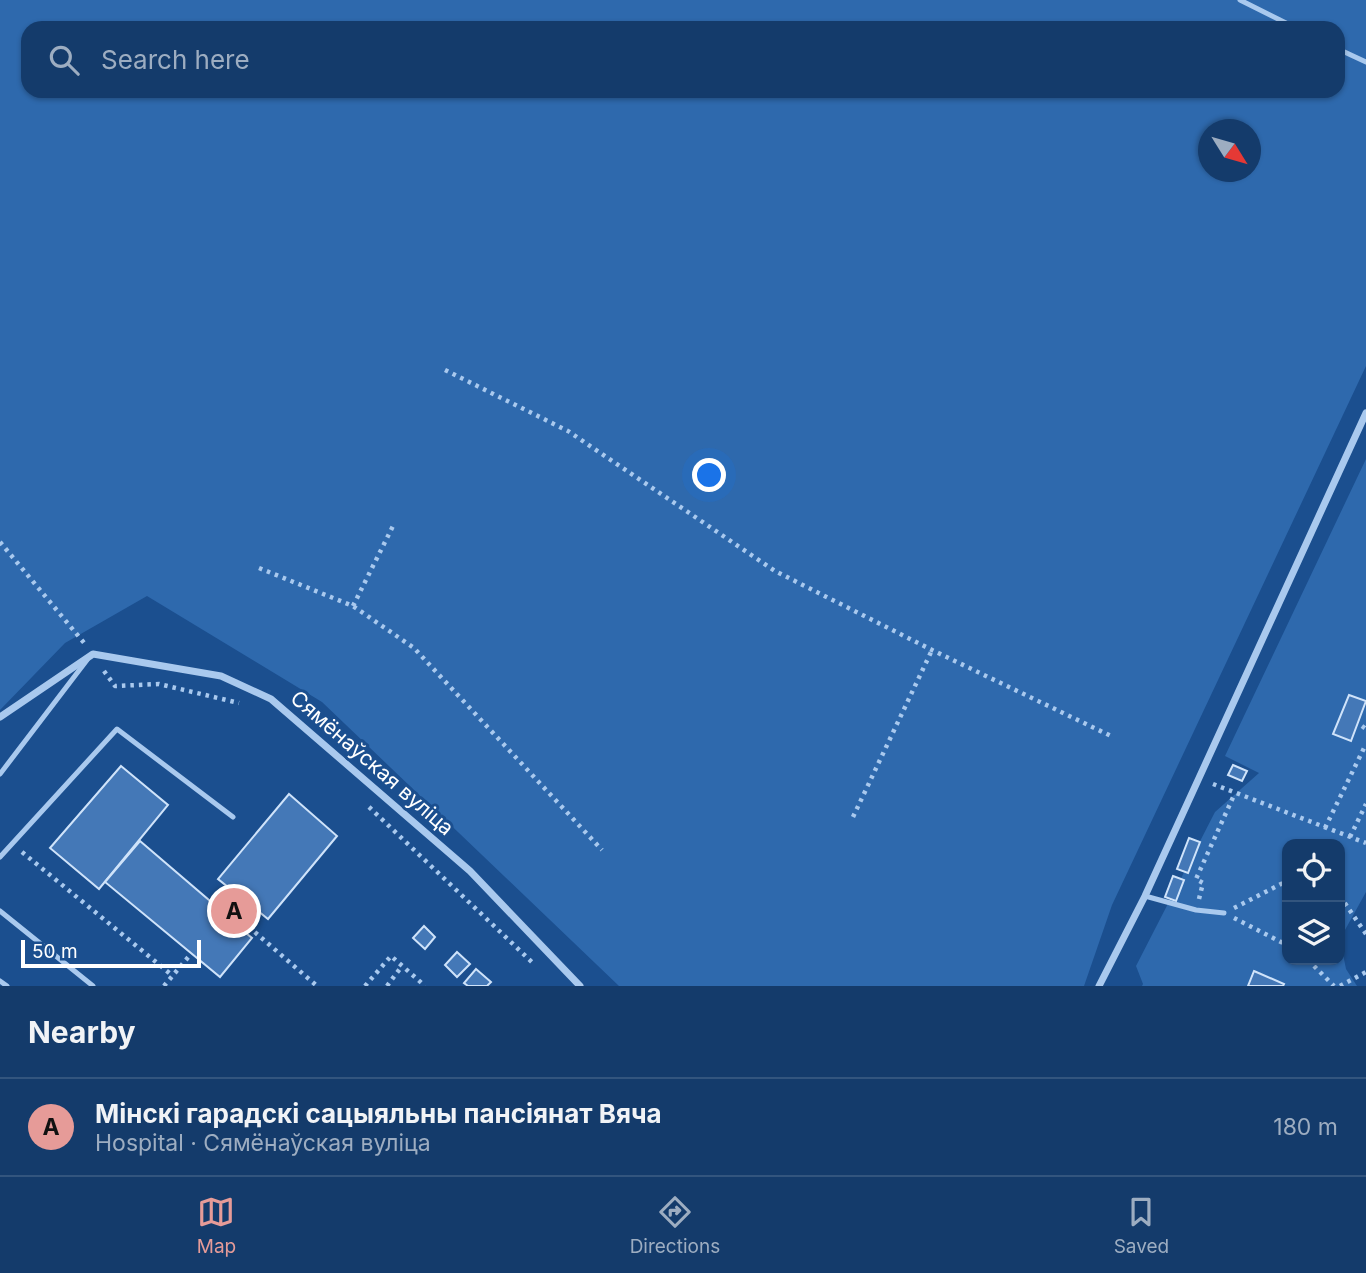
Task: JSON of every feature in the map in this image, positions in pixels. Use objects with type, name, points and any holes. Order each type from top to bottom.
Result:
[{"type":"street","points":[[1099,986],[1145,896],[1366,413]]},
{"type":"street","points":[[0,717],[93,654]]},
{"type":"street","name":"Сямёнаўская вуліца","points":[[93,654],[222,676],[271,699],[470,871],[580,986]]},
{"type":"lane","points":[[1240,0],[1282,21]]},
{"type":"lane","points":[[1345,52],[1366,62]]},
{"type":"lane","points":[[0,774],[93,654]]},
{"type":"lane","points":[[0,857],[117,729],[233,817]]},
{"type":"lane","points":[[1145,896],[1196,910],[1224,913]]},
{"type":"lane","points":[[0,911],[93,986]]},
{"type":"lane","points":[[0,981],[7,986]]},
{"type":"path","points":[[445,370],[568,431],[775,571],[1111,736]]},
{"type":"path","points":[[353,606],[394,524]]},
{"type":"path","points":[[0,542],[93,654],[115,686],[159,684],[239,703]]},
{"type":"path","points":[[258,568],[353,606],[414,648],[602,850]]},
{"type":"path","points":[[853,817],[932,650]]},
{"type":"path","points":[[1324,828],[1366,744]]},
{"type":"path","points":[[1207,781],[1366,843]]},
{"type":"path","points":[[1203,883],[1196,878],[1236,793]]},
{"type":"path","points":[[1350,836],[1366,804]]},
{"type":"path","points":[[367,805],[537,967]]},
{"type":"path","points":[[12,844],[173,976]]},
{"type":"path","points":[[1224,913],[1282,884]]},
{"type":"path","points":[[1344,902],[1366,934]]},
{"type":"path","points":[[1224,913],[1282,942]]},
{"type":"path","points":[[242,921],[317,986]]},
{"type":"path","points":[[164,986],[190,956]]},
{"type":"path","points":[[365,986],[391,956],[425,986]]},
{"type":"path","points":[[1313,965],[1334,986]]},
{"type":"path","points":[[387,986],[402,966]]},
{"type":"path","points":[[1340,986],[1366,972]]},
{"type":"shaded area","points":[[0,0],[1366,0],[1366,366],[1112,905],[1084,986],[619,986],[322,702],[147,596],[65,643],[0,710]]},
{"type":"shaded area","points":[[1366,459],[1366,892],[1345,930],[1345,839],[1282,839],[1282,965],[1345,964],[1357,986],[1142,986],[1136,966],[1215,812],[1259,773],[1225,756]]},
{"type":"building","points":[[1349,695],[1366,701],[1351,741],[1333,734]]},
{"type":"building","points":[[1233,765],[1247,771],[1242,781],[1228,775]]},
{"type":"building","points":[[121,766],[168,805],[99,889],[50,848]]},
{"type":"building","points":[[289,794],[337,836],[268,919],[218,879]]},
{"type":"building","points":[[1189,838],[1200,842],[1188,873],[1177,869]]},
{"type":"building","points":[[140,841],[216,906],[230,889],[252,908],[236,925],[252,938],[220,977],[105,882]]},
{"type":"building","points":[[1173,876],[1184,880],[1176,901],[1165,897]]},
{"type":"building","points":[[424,926],[435,937],[425,949],[413,938]]},
{"type":"building","points":[[457,952],[470,964],[457,977],[445,965]]},
{"type":"building","points":[[476,969],[491,982],[487,986],[468,986],[464,983]]},
{"type":"building","points":[[1254,971],[1284,984],[1248,986]]},
{"type":"place","name":"Мінскі гарадскі сацыяльны пансіянат Вяча","points":[[234,911]]}]
